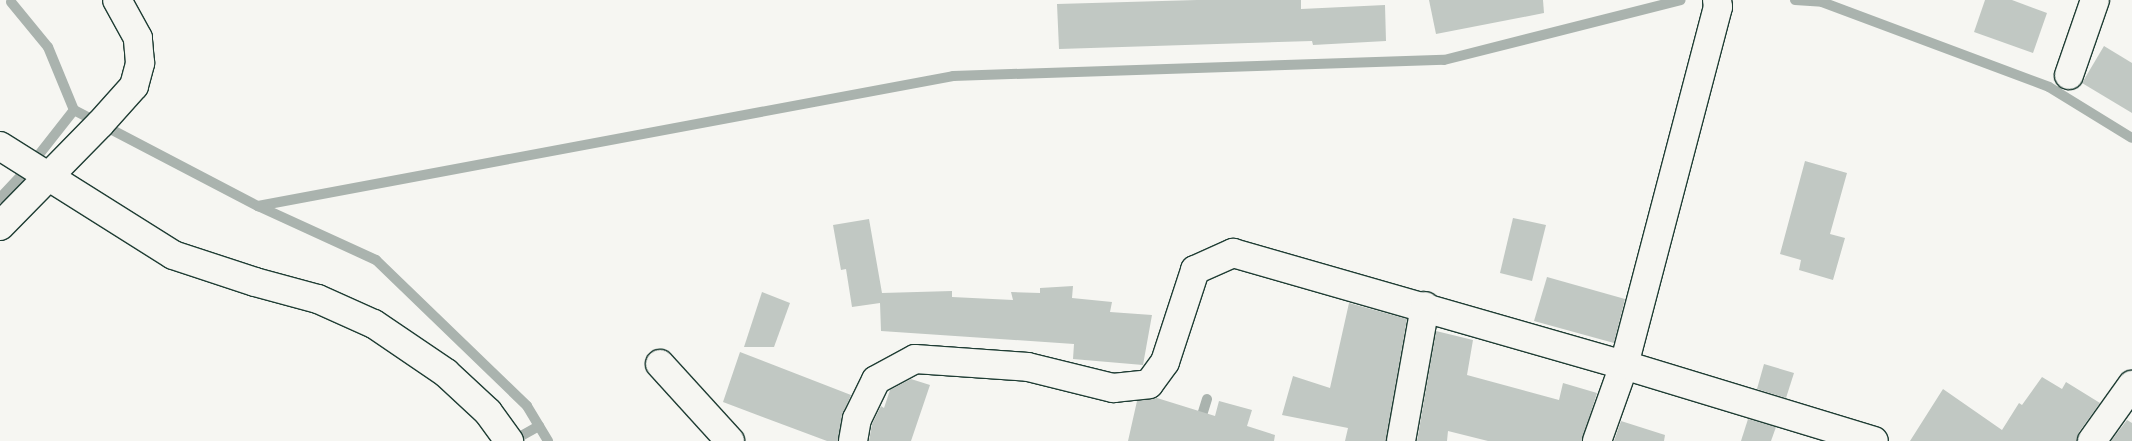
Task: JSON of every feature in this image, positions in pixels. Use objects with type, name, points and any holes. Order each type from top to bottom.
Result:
[{"type":"street","points":[[0,226],[100,124],[134,86],[140,63],[138,38],[118,0]]},
{"type":"street","points":[[1597,441],[1624,365],[1718,7],[1718,0]]},
{"type":"street","points":[[2069,75],[2095,0]]},
{"type":"street","points":[[0,146],[46,177],[173,255],[255,282],[318,299],[374,324],[446,373],[488,412],[509,441]]},
{"type":"street","points":[[853,441],[857,419],[876,380],[915,359],[1028,367],[1113,388],[1149,384],[1165,362],[1195,270],[1233,253],[1425,306],[1874,441]]},
{"type":"street","points":[[1401,441],[1425,306]]},
{"type":"street","points":[[660,364],[730,441]]},
{"type":"street","points":[[2092,441],[2132,385]]},
{"type":"building","points":[[1197,0],[1301,0],[1301,9],[1385,5],[1386,41],[1313,45],[1312,41],[1059,49],[1057,4]]},
{"type":"building","points":[[1429,0],[1543,0],[1544,13],[1436,34]]},
{"type":"building","points":[[1985,0],[2012,0],[2047,13],[2033,53],[1974,32]]},
{"type":"building","points":[[2104,46],[2132,63],[2132,113],[2082,83]]},
{"type":"building","points":[[1805,161],[1847,173],[1830,234],[1845,238],[1833,280],[1799,270],[1801,260],[1780,254]]},
{"type":"building","points":[[1513,218],[1546,225],[1532,281],[1500,273]]},
{"type":"building","points":[[869,219],[882,293],[952,291],[952,297],[1013,300],[1011,292],[1040,293],[1040,288],[1073,286],[1072,298],[1112,302],[1110,312],[1152,315],[1143,365],[1073,359],[1074,344],[881,331],[880,303],[852,307],[846,269],[841,270],[833,225]]},
{"type":"building","points":[[1547,277],[1625,299],[1614,343],[1534,321]]},
{"type":"building","points":[[762,292],[790,303],[774,347],[744,347]]},
{"type":"building","points":[[1349,303],[1407,319],[1386,441],[1345,441],[1348,428],[1282,415],[1293,376],[1330,388]]},
{"type":"building","points":[[1436,331],[1473,340],[1467,375],[1559,400],[1563,383],[1597,393],[1582,441],[1488,441],[1448,431],[1447,441],[1417,441]]},
{"type":"building","points":[[740,352],[851,395],[842,416],[838,441],[827,441],[723,402]]},
{"type":"building","points":[[1764,364],[1794,373],[1786,398],[1757,389]]},
{"type":"building","points":[[2042,377],[2062,389],[2066,382],[2100,403],[2079,432],[2077,441],[1910,441],[1943,389],[2002,430],[2019,403],[2022,405]]},
{"type":"building","points":[[911,379],[930,385],[911,441],[869,441],[872,424],[881,406],[884,408],[890,390]]},
{"type":"building","points":[[1157,398],[1215,416],[1219,401],[1252,410],[1247,426],[1275,435],[1274,441],[1128,441],[1137,401]]},
{"type":"building","points":[[1748,419],[1776,427],[1771,441],[1741,441]]},
{"type":"building","points":[[2127,420],[2132,423],[2132,441],[2111,441]]},
{"type":"building","points":[[1621,421],[1665,435],[1664,441],[1614,441]]},
{"type":"waterway","points":[[11,2],[48,47],[74,110],[258,206],[953,76],[1444,60],[1681,0]]},
{"type":"waterway","points":[[1795,0],[1822,2],[2049,87],[2132,138]]},
{"type":"waterway","points":[[0,198],[30,166],[74,110]]},
{"type":"waterway","points":[[258,206],[376,260],[527,406],[548,441]]},
{"type":"waterway","points":[[1194,441],[1207,399]]},
{"type":"waterway","points":[[512,441],[539,426]]}]
